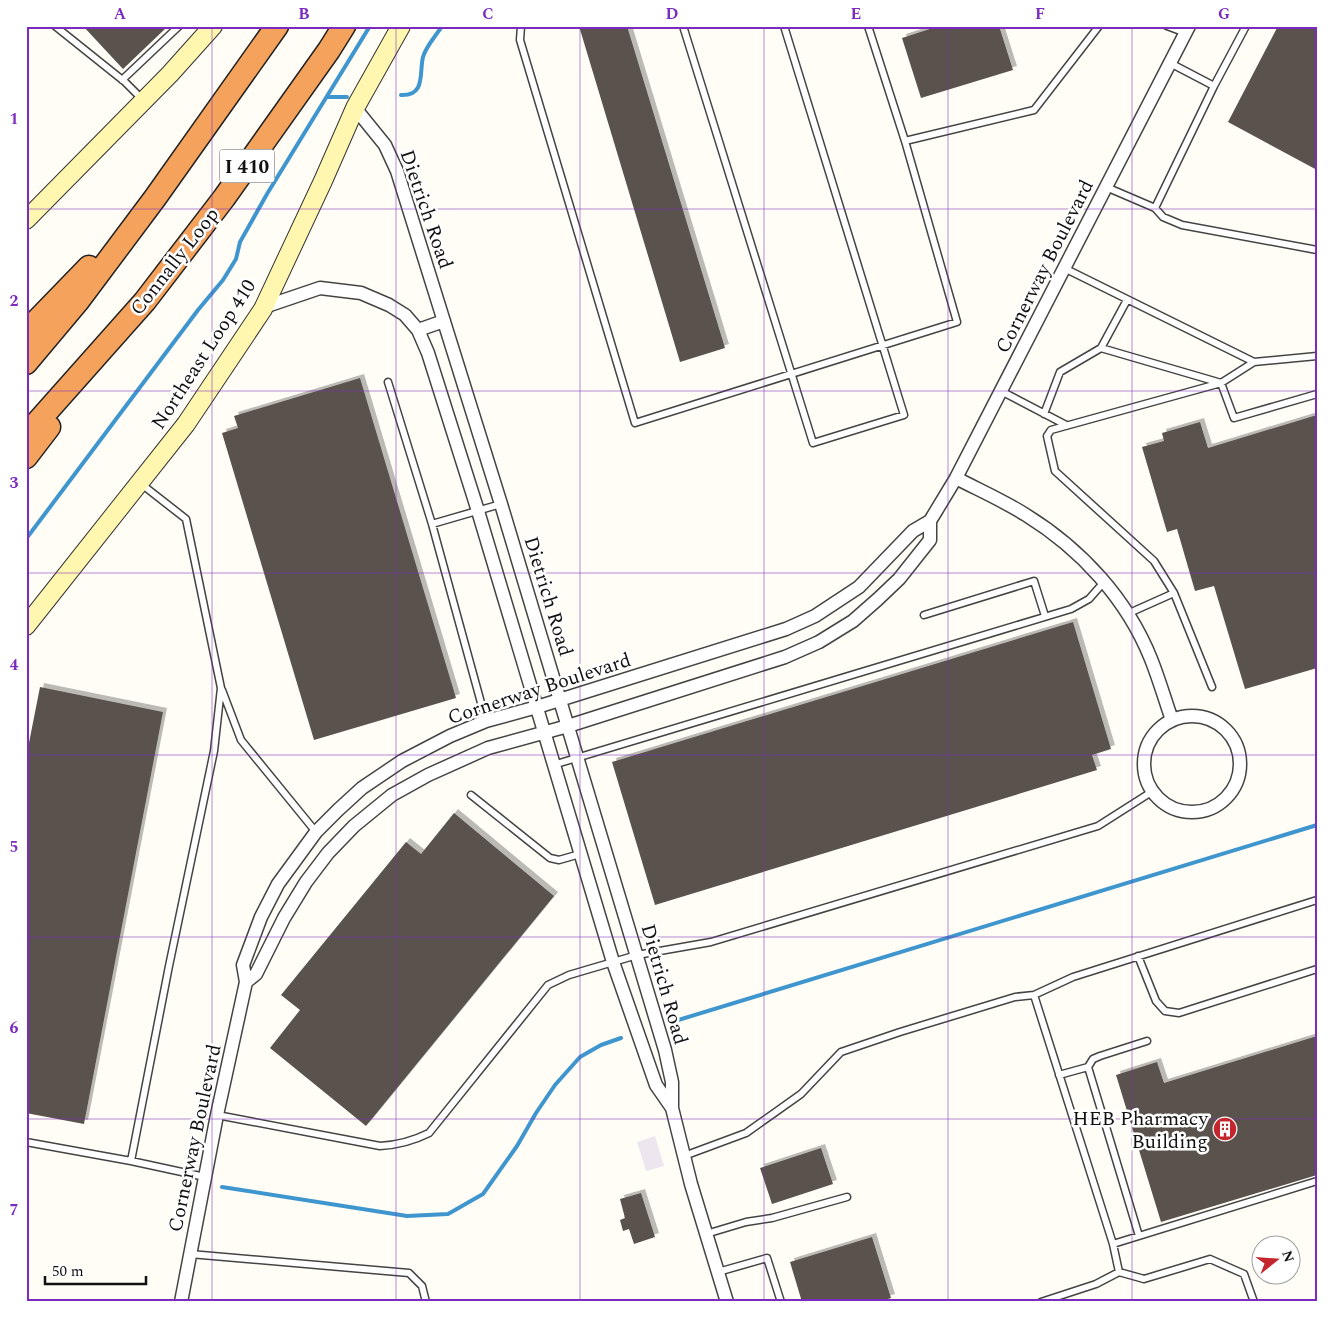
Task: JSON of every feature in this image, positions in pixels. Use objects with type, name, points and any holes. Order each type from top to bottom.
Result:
[{"type":"highway","name":"I 410","points":[[26,363],[78,301],[156,198],[276,26]]},
{"type":"highway","name":"Connally Loop","points":[[26,436],[144,301],[224,198],[330,50],[344,26]]},
{"type":"highway","points":[[26,332],[156,198]]},
{"type":"highway","points":[[26,457],[144,301]]},
{"type":"main road","points":[[26,220],[144,101],[213,26]]},
{"type":"main road","name":"Northeast Loop 410","points":[[26,626],[186,424],[264,307],[355,108],[401,26]]},
{"type":"street","name":"Cornerway Boulevard","points":[[181,1302],[217,1115],[246,982],[244,965],[261,917],[278,884],[316,832],[362,788],[402,760],[450,736],[486,721],[561,700],[786,629],[815,616],[859,587],[914,531],[930,521],[956,478],[1187,30]]},
{"type":"street","name":"Dietrich Road","points":[[355,108],[385,145],[397,170],[561,700],[665,1050],[672,1082],[672,1108],[706,1234],[727,1302]]},
{"type":"street","name":"Dietrich Road","points":[[264,307],[320,288],[361,293],[389,305],[405,315],[418,330],[428,353],[478,511],[613,962],[656,1085],[672,1108]]},
{"type":"street","points":[[418,330],[444,321]]},
{"type":"street","points":[[956,478],[1025,514],[1052,532],[1077,553],[1104,582],[1127,614],[1150,658],[1172,720]]},
{"type":"street","name":"Cornerway Boulevard","points":[[246,982],[256,974],[284,918],[306,882],[328,852],[354,826],[392,795],[428,775],[488,748],[568,726],[785,657],[819,642],[852,621],[900,579],[930,540],[930,521]]},
{"type":"street","points":[[1188,716],[1204,718],[1220,725],[1231,737],[1238,752],[1240,768],[1236,784],[1226,798],[1212,808],[1198,812],[1183,811],[1169,806],[1157,797],[1153,791],[1148,784],[1144,770],[1145,754],[1150,740],[1159,728],[1172,720],[1188,716]]},
{"type":"lane","points":[[55,26],[122,80],[144,101]]},
{"type":"lane","points":[[122,80],[179,26]]},
{"type":"lane","points":[[521,26],[520,40],[635,423],[957,322],[905,142],[868,26]]},
{"type":"lane","points":[[683,26],[812,443],[904,415],[784,26]]},
{"type":"lane","points":[[905,142],[1034,110],[1099,26]]},
{"type":"lane","points":[[1167,26],[1187,30]]},
{"type":"lane","points":[[1155,208],[1214,86],[1246,26]]},
{"type":"lane","points":[[1170,63],[1214,86]]},
{"type":"lane","points":[[1106,187],[1155,208],[1163,217],[1182,225],[1317,250]]},
{"type":"lane","points":[[1064,268],[1254,362]]},
{"type":"lane","points":[[1044,414],[1060,372],[1101,348],[1127,300]]},
{"type":"lane","points":[[1101,348],[1220,383]]},
{"type":"lane","points":[[1212,687],[1174,593],[1154,561],[1055,471],[1047,436],[1051,430],[1066,425],[1220,383],[1254,362],[1317,356]]},
{"type":"lane","points":[[388,382],[432,524],[486,721]]},
{"type":"lane","points":[[1220,383],[1234,418],[1317,394]]},
{"type":"lane","points":[[1001,391],[1066,425]]},
{"type":"lane","points":[[139,483],[186,519],[221,688],[241,740],[316,832]]},
{"type":"lane","points":[[432,524],[501,504]]},
{"type":"lane","points":[[924,615],[1034,582],[1045,616]]},
{"type":"lane","points":[[553,765],[1071,608],[1089,599],[1104,582]]},
{"type":"lane","points":[[1127,614],[1174,593]]},
{"type":"lane","points":[[131,1161],[214,751],[221,688]]},
{"type":"lane","points":[[217,1115],[380,1146],[418,1139],[429,1133],[548,985],[569,975],[637,955],[711,942],[1098,826],[1153,791]]},
{"type":"lane","points":[[471,794],[550,858],[559,860],[580,854]]},
{"type":"lane","points":[[684,1156],[746,1133],[801,1094],[841,1052],[1007,999],[1034,995],[1073,977],[1317,900]]},
{"type":"lane","points":[[1138,956],[1156,1002],[1165,1011],[1179,1013],[1317,969]]},
{"type":"lane","points":[[1034,995],[1112,1244],[1119,1272]]},
{"type":"lane","points":[[1059,1075],[1088,1067],[1093,1059],[1147,1041]]},
{"type":"lane","points":[[1088,1067],[1138,1236]]},
{"type":"lane","points":[[26,1142],[131,1161],[205,1177]]},
{"type":"lane","points":[[1112,1244],[1317,1182]]},
{"type":"lane","points":[[706,1234],[847,1197]]},
{"type":"lane","points":[[190,1254],[409,1273],[422,1286],[426,1302]]},
{"type":"lane","points":[[718,1272],[768,1258],[781,1302]]},
{"type":"lane","points":[[1041,1302],[1096,1284],[1119,1272],[1144,1279],[1210,1259],[1244,1274],[1254,1302]]},
{"type":"shaded area","points":[[655,1136],[664,1166],[646,1171],[637,1142]]},
{"type":"building","points":[[83,26],[168,26],[123,69]]},
{"type":"building","points":[[579,26],[627,26],[725,348],[680,362]]},
{"type":"building","points":[[939,26],[999,26],[1013,70],[921,98],[902,38]]},
{"type":"building","points":[[1278,26],[1310,26],[1317,30],[1317,170],[1228,122]]},
{"type":"building","points":[[360,378],[456,698],[314,740],[222,433],[238,428],[234,416]]},
{"type":"building","points":[[1317,415],[1317,668],[1245,689],[1214,586],[1195,591],[1177,529],[1167,532],[1142,447],[1164,441],[1162,433],[1200,422],[1208,448]]},
{"type":"building","points":[[1073,622],[1111,749],[1092,755],[1097,770],[655,905],[612,762]]},
{"type":"building","points":[[40,687],[163,712],[84,1124],[26,1113],[26,758]]},
{"type":"building","points":[[454,813],[554,896],[366,1126],[270,1048],[300,1010],[281,995],[406,842],[421,854]]},
{"type":"building","name":"HEB Pharmacy Building","points":[[1317,1036],[1317,1175],[1161,1222],[1116,1075],[1157,1062],[1164,1083]]},
{"type":"building","points":[[821,1148],[833,1184],[772,1204],[760,1168]]},
{"type":"building","points":[[641,1193],[655,1237],[634,1244],[629,1229],[623,1231],[620,1220],[625,1218],[620,1199]]},
{"type":"building","points":[[872,1237],[891,1298],[878,1302],[802,1302],[790,1262]]},
{"type":"waterway","points":[[26,539],[198,310],[223,280],[236,259],[240,242],[267,194],[370,26]]},
{"type":"waterway","points":[[401,95],[414,92],[418,88],[424,53],[442,26]]},
{"type":"waterway","points":[[327,97],[347,97]]},
{"type":"waterway","points":[[675,1021],[1317,825]]},
{"type":"waterway","points":[[222,1187],[407,1216],[448,1214],[483,1194],[517,1146],[555,1085],[580,1057],[601,1045],[621,1038]]},
{"type":"place","name":"HEB Pharmacy Building","points":[[1225,1129]]}]
